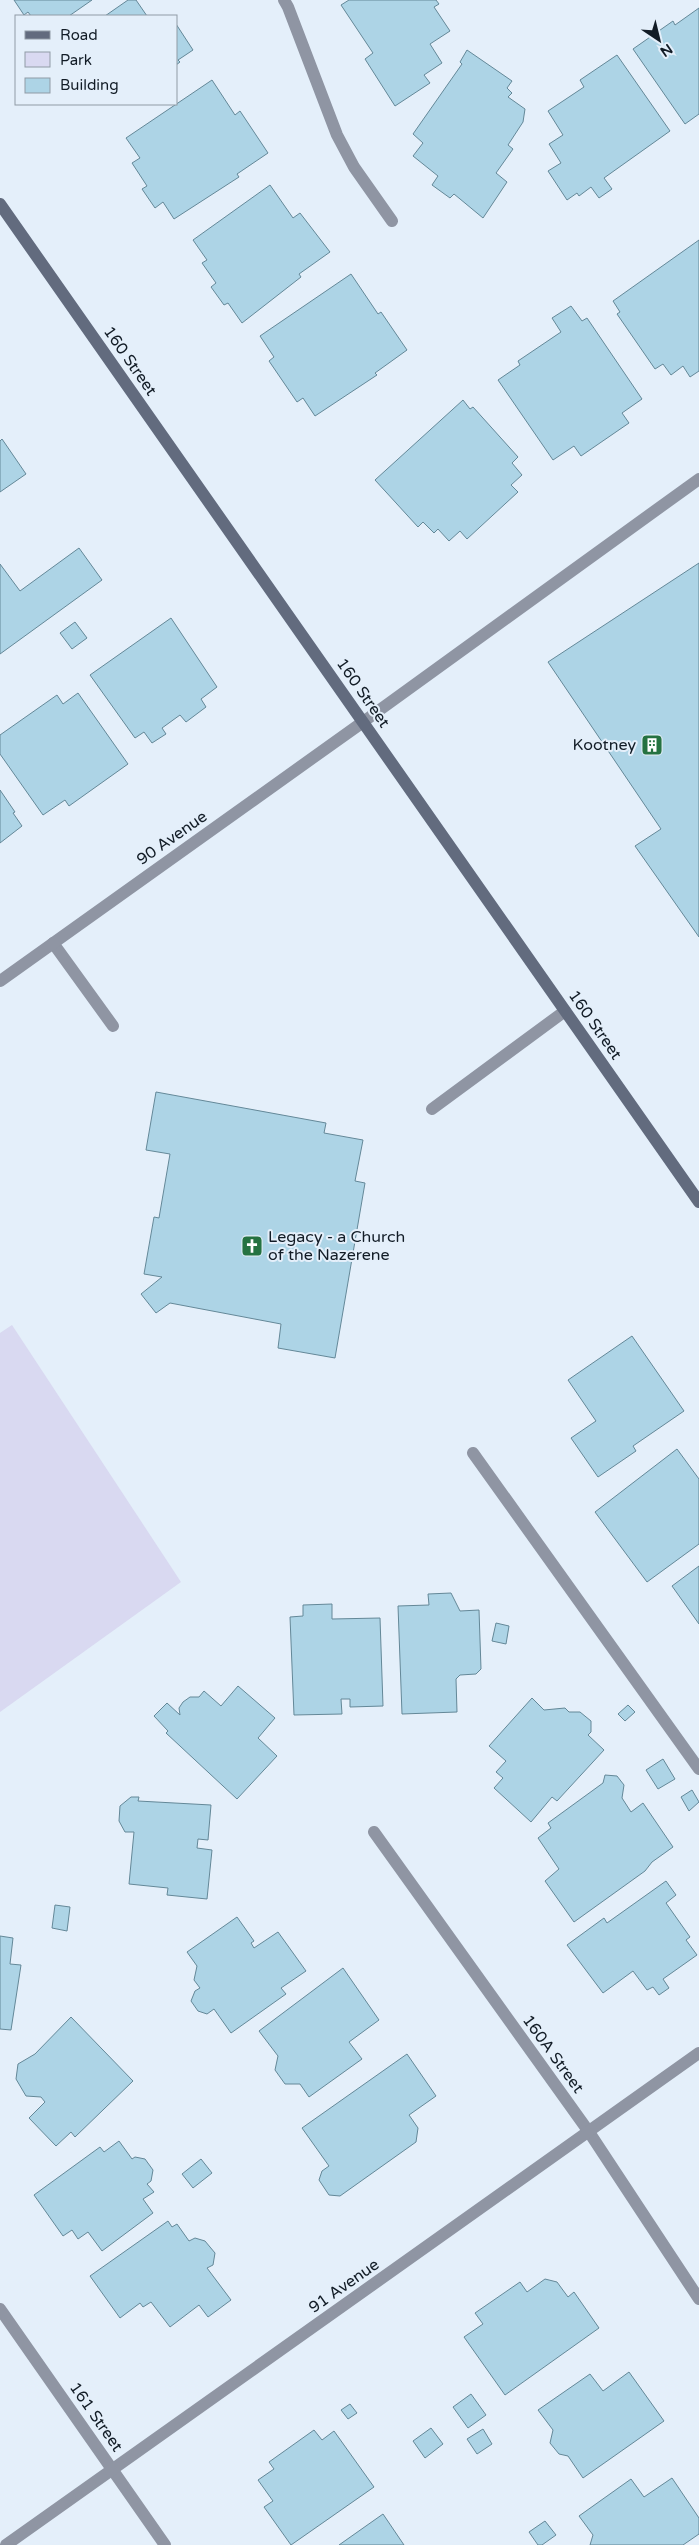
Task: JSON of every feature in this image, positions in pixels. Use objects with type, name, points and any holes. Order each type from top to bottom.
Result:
[{"type":"main road","name":"160 Street","points":[[0,204],[699,1202]]},
{"type":"street","points":[[290,2],[336,135],[354,167],[392,221]]},
{"type":"street","name":"90 Avenue","points":[[0,981],[699,479]]},
{"type":"street","points":[[53,943],[113,1026]]},
{"type":"street","points":[[432,1109],[565,1011]]},
{"type":"street","points":[[473,1453],[699,1769]]},
{"type":"street","name":"160A Street","points":[[374,1832],[589,2132],[699,2299]]},
{"type":"street","name":"91 Avenue","points":[[6,2545],[699,2053]]},
{"type":"street","name":"161 Street","points":[[0,2309],[165,2545]]},
{"type":"green space","points":[[12,1325],[181,1582],[0,1712],[0,1333]]},
{"type":"building","points":[[14,0],[92,0],[70,15],[30,15],[28,12],[24,15]]},
{"type":"building","points":[[128,0],[136,0],[146,15],[106,15]]},
{"type":"building","points":[[349,0],[436,0],[439,4],[434,7],[450,31],[430,44],[442,63],[424,75],[430,83],[395,106],[365,59],[373,53],[341,5]]},
{"type":"building","points":[[699,8],[699,114],[685,124],[633,49],[673,21],[675,25]]},
{"type":"building","points":[[178,27],[193,50],[178,60]]},
{"type":"building","points":[[467,50],[512,81],[507,88],[512,93],[508,97],[525,109],[523,122],[508,145],[513,149],[496,173],[507,182],[483,218],[454,194],[450,198],[432,185],[438,176],[413,156],[423,143],[413,134],[462,64],[460,62]]},
{"type":"building","points":[[617,55],[670,131],[604,178],[612,189],[599,198],[591,187],[579,196],[577,193],[567,200],[548,171],[561,163],[549,144],[563,135],[548,111],[584,87],[580,80]]},
{"type":"building","points":[[212,80],[235,115],[240,111],[268,153],[237,174],[239,177],[174,219],[163,202],[155,208],[142,189],[147,186],[132,163],[140,158],[126,138],[175,105],[178,105],[178,103]]},
{"type":"building","points":[[270,185],[293,218],[300,213],[330,252],[299,274],[301,277],[242,323],[228,303],[224,305],[211,287],[216,283],[202,263],[207,260],[193,240]]},
{"type":"building","points":[[699,240],[699,371],[690,377],[683,366],[671,375],[663,364],[655,369],[617,314],[620,312],[613,301]]},
{"type":"building","points":[[351,274],[378,314],[381,312],[407,350],[375,373],[377,375],[315,416],[303,398],[297,402],[269,361],[274,357],[260,336]]},
{"type":"building","points":[[571,306],[582,321],[587,318],[642,399],[622,413],[629,423],[581,456],[574,446],[553,460],[498,380],[520,365],[518,361],[561,332],[552,318]]},
{"type":"building","points":[[463,400],[470,409],[473,407],[518,457],[512,463],[522,475],[511,485],[518,492],[467,539],[460,531],[449,541],[438,529],[434,533],[423,522],[418,527],[375,480]]},
{"type":"building","points":[[2,439],[26,474],[0,492],[0,441]]},
{"type":"building","points":[[79,548],[102,580],[0,654],[0,564],[20,591]]},
{"type":"building","name":"Kootney","points":[[699,563],[699,937],[635,846],[661,829],[548,662]]},
{"type":"building","points":[[171,618],[217,687],[201,699],[206,707],[186,722],[180,715],[162,728],[166,734],[152,743],[144,732],[135,738],[90,675]]},
{"type":"building","points":[[75,622],[87,638],[72,649],[60,633]]},
{"type":"building","points":[[78,693],[128,764],[69,806],[65,800],[43,815],[0,754],[0,735],[57,695],[63,704]]},
{"type":"building","points":[[0,790],[22,826],[0,843]]},
{"type":"building","name":"Legacy - a Church of the Nazerene","points":[[156,1092],[326,1123],[324,1133],[363,1140],[355,1181],[365,1183],[335,1358],[278,1348],[281,1324],[170,1303],[156,1313],[141,1294],[162,1277],[144,1274],[154,1217],[159,1218],[170,1154],[146,1150]]},
{"type":"building","points":[[632,1336],[684,1411],[633,1446],[636,1451],[598,1477],[571,1438],[596,1421],[568,1380]]},
{"type":"building","points":[[677,1449],[699,1479],[699,1544],[647,1582],[595,1512]]},
{"type":"building","points":[[699,1566],[699,1624],[672,1586]]},
{"type":"building","points":[[451,1593],[460,1611],[479,1610],[481,1669],[476,1674],[460,1675],[456,1679],[457,1712],[402,1714],[398,1606],[429,1605],[428,1594]]},
{"type":"building","points":[[332,1604],[332,1619],[380,1618],[383,1706],[350,1707],[350,1699],[341,1699],[342,1714],[294,1715],[290,1617],[303,1616],[303,1605]]},
{"type":"building","points":[[496,1623],[509,1626],[506,1644],[492,1641]]},
{"type":"building","points":[[238,1686],[275,1718],[258,1738],[277,1756],[237,1799],[166,1733],[168,1731],[154,1716],[167,1703],[180,1715],[179,1708],[183,1702],[190,1697],[199,1697],[204,1691],[221,1706]]},
{"type":"building","points":[[532,1698],[544,1710],[565,1708],[569,1712],[580,1712],[591,1721],[591,1732],[588,1735],[604,1750],[557,1801],[552,1797],[531,1822],[494,1788],[503,1778],[496,1772],[506,1761],[489,1746]]},
{"type":"building","points":[[628,1705],[635,1712],[625,1721],[618,1714]]},
{"type":"building","points":[[663,1759],[675,1779],[658,1789],[646,1770]]},
{"type":"building","points":[[605,1775],[617,1776],[624,1785],[622,1798],[631,1812],[643,1803],[673,1847],[652,1862],[645,1871],[574,1922],[545,1881],[559,1869],[538,1838],[551,1828],[548,1823],[603,1783]]},
{"type":"building","points":[[692,1790],[699,1802],[689,1811],[681,1797]]},
{"type":"building","points":[[131,1797],[139,1797],[138,1801],[211,1805],[208,1840],[198,1839],[197,1848],[212,1850],[207,1899],[167,1895],[168,1888],[129,1884],[134,1832],[125,1832],[119,1821],[120,1806]]},
{"type":"building","points":[[666,1881],[676,1895],[666,1903],[690,1937],[686,1940],[697,1955],[663,1979],[669,1988],[659,1995],[653,1987],[647,1990],[633,1971],[603,1993],[567,1945],[604,1918],[607,1923]]},
{"type":"building","points":[[55,1905],[70,1907],[67,1931],[52,1928]]},
{"type":"building","points":[[237,1917],[254,1941],[251,1943],[254,1948],[278,1932],[306,1971],[281,1988],[286,1994],[231,2033],[214,2009],[207,2014],[198,2011],[191,2001],[195,1991],[200,1988],[194,1980],[197,1966],[187,1952]]},
{"type":"building","points":[[0,1936],[13,1938],[10,1964],[21,1965],[11,2030],[0,2029]]},
{"type":"building","points":[[343,1968],[379,2020],[349,2042],[362,2059],[309,2097],[300,2084],[285,2084],[275,2070],[278,2056],[259,2031]]},
{"type":"building","points":[[71,2017],[133,2081],[75,2137],[71,2132],[56,2146],[29,2118],[45,2102],[41,2097],[26,2096],[16,2079],[18,2064],[35,2054]]},
{"type":"building","points":[[407,2054],[436,2096],[409,2115],[418,2128],[416,2142],[340,2196],[329,2195],[319,2180],[322,2171],[329,2166],[302,2128]]},
{"type":"building","points":[[119,2141],[132,2159],[135,2157],[145,2159],[153,2170],[151,2181],[147,2184],[154,2192],[143,2199],[153,2213],[102,2251],[88,2232],[78,2239],[72,2230],[63,2236],[34,2195],[100,2147],[104,2152]]},
{"type":"building","points":[[201,2159],[212,2173],[193,2188],[182,2174]]},
{"type":"building","points":[[168,2221],[172,2227],[177,2224],[189,2241],[195,2238],[205,2241],[215,2253],[213,2265],[207,2268],[231,2300],[208,2317],[199,2305],[170,2327],[151,2302],[143,2307],[140,2303],[120,2318],[90,2276]]},
{"type":"building","points":[[545,2279],[557,2282],[568,2297],[574,2292],[599,2328],[505,2395],[464,2337],[483,2324],[475,2313],[520,2282],[527,2292]]},
{"type":"building","points":[[629,2372],[664,2421],[583,2478],[568,2456],[559,2454],[550,2443],[553,2430],[538,2410],[590,2374],[603,2391]]},
{"type":"building","points":[[471,2394],[486,2415],[468,2428],[453,2407]]},
{"type":"building","points":[[350,2404],[357,2413],[348,2419],[341,2410]]},
{"type":"building","points":[[431,2428],[443,2444],[425,2458],[413,2441]]},
{"type":"building","points":[[483,2429],[492,2444],[477,2454],[467,2439]]},
{"type":"building","points":[[314,2430],[322,2440],[334,2431],[374,2487],[291,2545],[264,2507],[273,2501],[258,2480],[274,2469],[269,2462]]},
{"type":"building","points":[[672,2478],[699,2518],[699,2534],[683,2545],[590,2545],[593,2535],[579,2516],[631,2479],[644,2497]]},
{"type":"building","points":[[383,2514],[404,2545],[339,2545]]},
{"type":"building","points":[[545,2521],[556,2535],[542,2545],[538,2545],[529,2532]]},
{"type":"place","name":"Kootney","points":[[652,745]]},
{"type":"place","name":"Legacy - a Church of the Nazerene","points":[[252,1246]]}]
